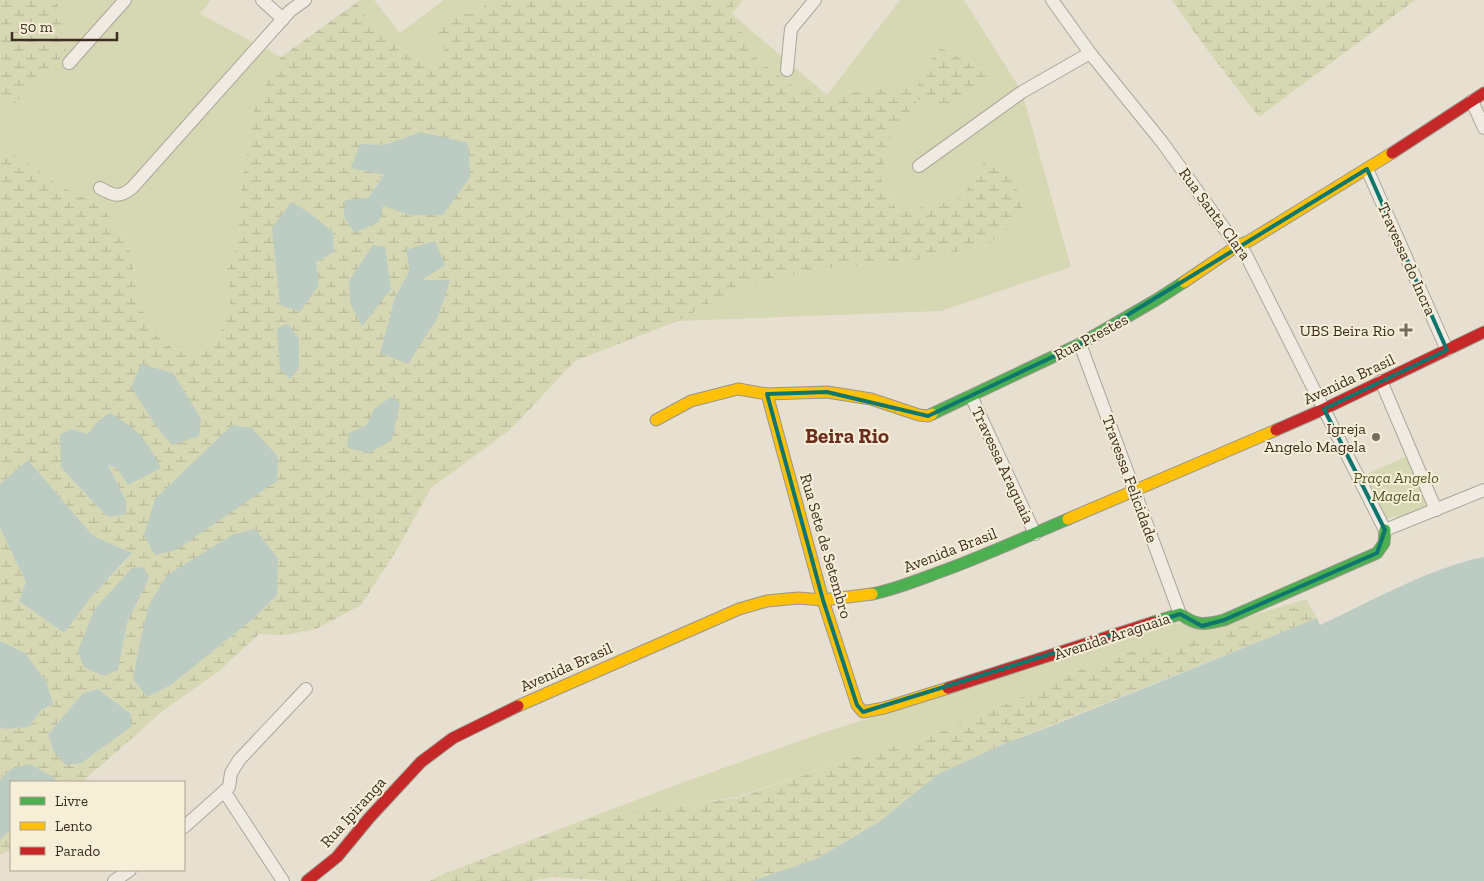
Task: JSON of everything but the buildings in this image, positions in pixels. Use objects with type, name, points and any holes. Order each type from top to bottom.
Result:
[{"type":"street","points":[[69,63],[125,0]]},
{"type":"street","points":[[262,0],[283,19]]},
{"type":"street","points":[[100,188],[111,195],[124,195],[132,188],[290,11],[305,0]]},
{"type":"street","points":[[787,70],[791,29],[815,0]]},
{"type":"street","name":"Rua Santa Clara","points":[[1052,0],[1090,53],[1162,142],[1237,246],[1246,253],[1385,530]]},
{"type":"street","points":[[919,166],[1022,92],[1090,53]]},
{"type":"street","name":"Rua Prestes","points":[[656,420],[691,401],[738,390],[767,394],[827,392],[871,399],[919,415],[928,416],[1080,344],[1156,300],[1237,246],[1249,241],[1367,169],[1484,93]]},
{"type":"street","points":[[1472,101],[1484,128]]},
{"type":"street","name":"Travessa do Incra","points":[[1367,169],[1447,350]]},
{"type":"street","name":"Avenida Brasil","points":[[421,762],[453,738],[495,716],[739,609],[767,601],[798,598],[823,600],[885,591],[987,554],[1324,409],[1484,332]]},
{"type":"street","name":"Travessa Felicidade","points":[[1080,344],[1180,614]]},
{"type":"street","points":[[1382,381],[1436,510]]},
{"type":"street","name":"Rua Sete de Setembro","points":[[767,394],[823,600],[857,705]]},
{"type":"street","name":"Travessa Araguaia","points":[[971,396],[1035,534]]},
{"type":"street","points":[[1385,530],[1484,490]]},
{"type":"street","name":"Avenida Araguaia","points":[[857,705],[864,712],[884,708],[1180,614],[1202,626],[1224,620],[1377,554],[1384,543],[1385,530]]},
{"type":"street","points":[[185,826],[229,787],[231,773],[240,760],[306,689]]},
{"type":"street","name":"Rua Ipiranga","points":[[307,881],[337,857],[370,816],[421,762]]},
{"type":"street","points":[[224,791],[283,881]]},
{"type":"street","points":[[114,881],[129,871]]},
{"type":"highlighted area","points":[[1367,169],[1447,350],[1324,409],[1385,530],[1377,553],[1224,620],[1202,626],[1180,614],[863,712],[857,705],[823,600],[767,394],[827,392],[928,416],[1080,344]]},
{"type":"green space","points":[[0,0],[53,0],[57,4],[67,53],[11,107],[0,100]]},
{"type":"green space","points":[[53,0],[211,0],[200,14],[281,57],[255,105],[240,195],[238,242],[225,273],[232,295],[219,338],[200,350],[173,349],[150,330],[139,299],[129,246],[104,209],[56,183],[11,152],[0,148],[0,100],[11,107],[67,53],[57,4]]},
{"type":"green space","points":[[360,0],[374,0],[400,33],[444,0],[485,0],[483,14],[451,14],[432,27],[446,49],[435,68],[406,54],[375,27],[356,3]]},
{"type":"green space","points":[[485,0],[735,0],[732,13],[757,59],[794,87],[827,96],[893,87],[916,89],[938,46],[993,76],[959,106],[918,100],[891,135],[881,179],[898,213],[962,198],[989,154],[1014,179],[1025,216],[987,245],[918,260],[828,268],[741,285],[678,321],[575,361],[510,430],[431,488],[398,548],[361,605],[316,629],[286,635],[259,634],[219,671],[163,711],[83,781],[55,781],[55,778],[11,769],[0,780],[0,727],[5,729],[28,727],[41,710],[46,681],[25,654],[0,641],[0,528],[26,582],[19,601],[64,633],[92,596],[132,554],[93,536],[28,460],[0,484],[0,148],[11,152],[56,183],[104,209],[129,247],[139,299],[150,330],[173,349],[200,350],[219,338],[232,295],[225,273],[238,242],[240,195],[255,105],[281,57],[356,3],[375,27],[406,54],[435,68],[445,49],[432,27],[451,14],[483,14]],"holes":[[[421,132],[411,215],[382,205],[345,200],[368,198],[384,174],[360,144],[384,145]],[[333,232],[334,252],[316,262]],[[410,270],[421,280],[380,353],[395,297]],[[71,429],[88,434],[161,468],[117,468],[108,465],[126,501],[109,517],[61,467]],[[132,568],[149,578],[127,623],[118,670]],[[277,595],[255,617],[171,685],[147,697],[133,679],[140,642]],[[98,689],[131,714],[54,752],[48,735],[83,693]]]},
{"type":"green space","points":[[735,0],[743,0],[732,14]]},
{"type":"green space","points":[[900,0],[964,0],[1022,92],[1071,267],[941,311],[678,321],[741,285],[828,268],[918,260],[987,245],[1025,216],[1014,179],[989,155],[962,198],[899,214],[881,179],[891,135],[918,100],[959,106],[992,75],[938,46],[916,89],[893,87],[827,96],[794,87],[757,59],[733,15],[827,95]]},
{"type":"green space","points":[[1172,0],[1415,0],[1259,117]]},
{"type":"green space","name":"Praça Angelo Magela","points":[[1407,456],[1431,508],[1398,521],[1396,516],[1387,519],[1365,475]]},
{"type":"green space","points":[[1307,599],[1308,602],[1208,637],[1173,646],[1139,649],[1093,664],[1038,690],[919,741],[877,749],[737,797],[586,819],[822,733],[1171,623],[1223,624]]},
{"type":"green space","points":[[1308,602],[1317,618],[1006,743],[938,774],[879,822],[816,859],[754,881],[614,881],[552,877],[531,881],[430,881],[441,875],[586,819],[737,798],[877,749],[919,741],[1038,690],[1093,664],[1139,649],[1173,646],[1208,637]]},
{"type":"green space","points":[[10,830],[10,850],[0,855],[0,840]]},
{"type":"shaded area","points":[[421,132],[468,143],[470,177],[443,215],[411,215],[383,206],[379,222],[354,233],[344,216],[345,200],[368,198],[384,175],[351,168],[360,144],[384,145]]},
{"type":"shaded area","points":[[291,202],[308,212],[333,232],[334,252],[316,262],[319,285],[300,312],[280,305],[272,228]]},
{"type":"shaded area","points":[[435,241],[445,265],[422,280],[450,280],[438,317],[408,364],[380,353],[395,297],[410,270],[406,250]]},
{"type":"shaded area","points":[[373,245],[385,247],[391,289],[362,326],[350,303],[349,281]]},
{"type":"shaded area","points":[[288,324],[299,339],[299,368],[290,379],[280,369],[277,328]]},
{"type":"shaded area","points":[[141,364],[173,373],[201,419],[199,436],[172,445],[156,426],[131,387]]},
{"type":"shaded area","points":[[391,397],[400,403],[392,440],[369,453],[347,448],[349,433],[367,425],[374,409]]},
{"type":"shaded area","points":[[110,413],[141,436],[161,468],[128,485],[117,468],[108,465],[126,501],[126,514],[109,517],[61,467],[60,435],[71,429],[88,434],[98,421]]},
{"type":"shaded area","points":[[232,425],[252,428],[278,457],[277,481],[176,550],[155,555],[144,535],[155,499]]},
{"type":"shaded area","points":[[28,460],[93,536],[132,553],[92,596],[64,633],[19,601],[26,582],[0,528],[0,484]]},
{"type":"shaded area","points":[[255,529],[278,559],[277,595],[255,617],[171,685],[147,697],[133,679],[149,605],[167,575],[234,534]]},
{"type":"shaded area","points":[[1484,557],[1484,881],[753,881],[816,859],[879,822],[938,774],[1006,743],[1317,618],[1320,625],[1401,586],[1442,569]]},
{"type":"shaded area","points":[[144,567],[149,578],[127,623],[118,670],[103,676],[84,667],[78,651],[94,610],[132,568]]},
{"type":"shaded area","points":[[0,641],[25,653],[46,681],[53,704],[41,710],[29,727],[5,729],[0,727]]},
{"type":"shaded area","points":[[98,689],[131,714],[131,727],[81,763],[66,765],[54,752],[48,735],[83,693]]},
{"type":"shaded area","points":[[30,764],[55,778],[55,781],[10,781],[10,830],[0,840],[0,780],[11,769]]},
{"type":"traffic: fast","points":[[932,414],[1080,344],[1184,282]]},
{"type":"traffic: fast","points":[[872,594],[948,569],[1068,519]]},
{"type":"traffic: fast","points":[[1154,622],[1180,614],[1191,621],[1201,623],[1224,620],[1377,553],[1384,543],[1385,530]]},
{"type":"traffic: slow","points":[[1184,282],[1237,246],[1249,241],[1392,153]]},
{"type":"traffic: slow","points":[[656,420],[691,401],[738,389],[767,394],[827,392],[871,399],[919,415],[928,416],[932,414]]},
{"type":"traffic: slow","points":[[767,394],[823,600],[857,705],[863,712],[884,708],[948,688]]},
{"type":"traffic: slow","points":[[1068,519],[1276,430]]},
{"type":"traffic: slow","points":[[518,706],[739,609],[767,601],[798,598],[823,600],[872,594]]},
{"type":"traffic: jam","points":[[1392,153],[1484,93]]},
{"type":"traffic: jam","points":[[1276,430],[1484,332]]},
{"type":"traffic: jam","points":[[948,688],[1154,622]]},
{"type":"traffic: jam","points":[[307,881],[337,857],[370,817],[421,762],[453,738],[518,706]]},
{"type":"place","name":"UBS Beira Rio","points":[[1406,330]]},
{"type":"place","name":"Igreja Angelo Magela","points":[[1376,437]]},
{"type":"district","name":"Beira Rio","points":[[847,435]]}]
